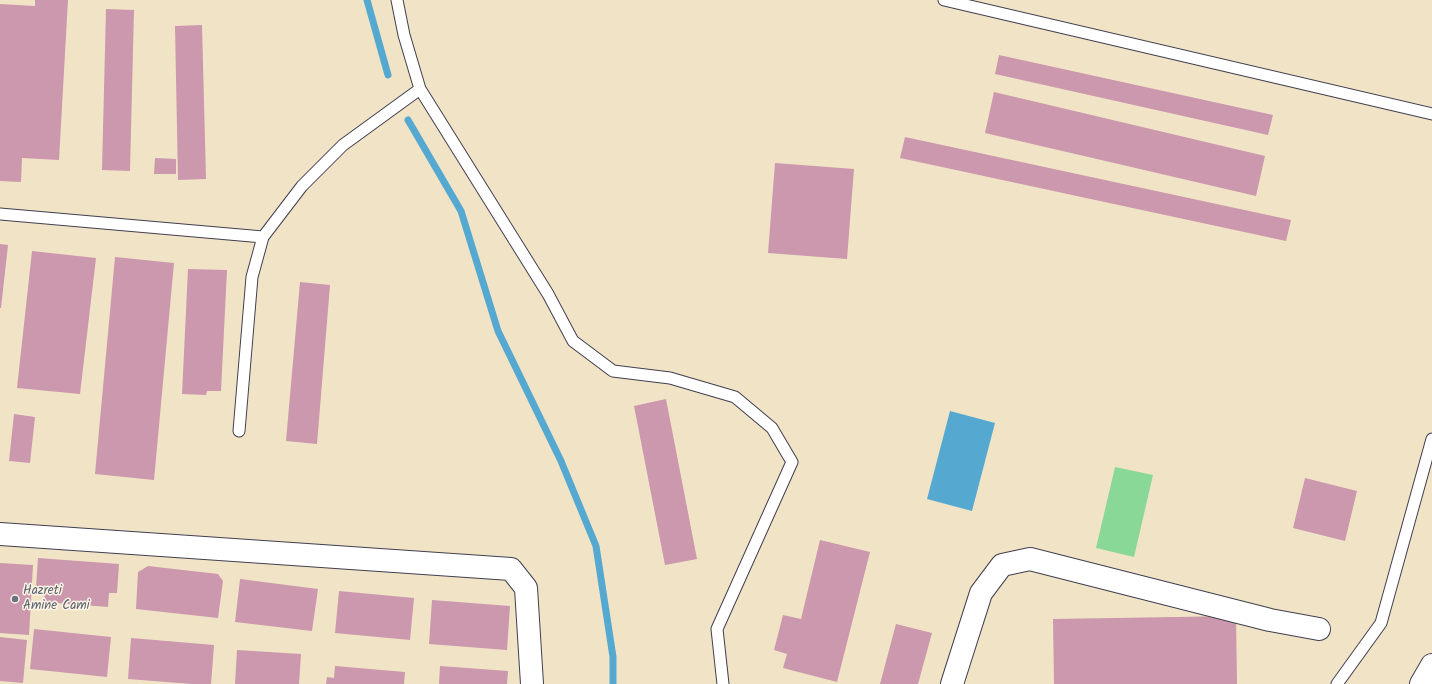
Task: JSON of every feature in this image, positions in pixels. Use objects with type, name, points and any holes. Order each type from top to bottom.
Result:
[{"type":"main road","points":[[0,534],[511,569],[526,588],[532,684]]},
{"type":"main road","points":[[952,684],[981,592],[1002,565],[1030,559],[1270,620],[1319,629]]},
{"type":"main road","points":[[1421,684],[1432,664]]},
{"type":"lane","points":[[397,0],[404,35],[420,89],[548,294],[573,341],[613,371],[670,378],[735,397],[772,428],[792,462],[716,629],[724,684]]},
{"type":"lane","points":[[944,0],[987,5],[1432,114]]},
{"type":"lane","points":[[238,431],[252,277],[263,237],[302,186],[343,145],[420,89]]},
{"type":"lane","points":[[0,214],[263,237]]},
{"type":"lane","points":[[1337,684],[1381,623],[1432,438]]},
{"type":"green space","points":[[1115,467],[1153,475],[1134,557],[1096,548]]},
{"type":"water","points":[[950,411],[995,423],[972,511],[927,499]]},
{"type":"building","points":[[35,0],[68,0],[59,160],[22,158],[21,182],[0,181],[0,4],[35,6]]},
{"type":"building","points":[[106,9],[134,10],[130,171],[102,170]]},
{"type":"building","points":[[202,25],[206,179],[178,180],[175,26]]},
{"type":"building","points":[[999,55],[1273,115],[1268,135],[995,74]]},
{"type":"building","points":[[994,92],[1265,156],[1256,196],[985,133]]},
{"type":"building","points":[[905,137],[1291,220],[1286,241],[900,158]]},
{"type":"building","points":[[155,158],[176,159],[176,174],[154,174]]},
{"type":"building","points":[[775,163],[854,169],[847,259],[768,253]]},
{"type":"building","points":[[0,244],[8,245],[1,308],[0,308]]},
{"type":"building","points":[[32,251],[96,258],[80,394],[17,388]]},
{"type":"building","points":[[115,257],[174,263],[154,480],[95,474]]},
{"type":"building","points":[[188,269],[227,270],[221,391],[207,391],[206,395],[182,394]]},
{"type":"building","points":[[300,282],[330,285],[317,444],[286,441]]},
{"type":"building","points":[[666,399],[697,559],[665,565],[634,406]]},
{"type":"building","points":[[14,414],[35,417],[30,463],[9,461]]},
{"type":"building","points":[[1305,478],[1357,491],[1345,541],[1293,528]]},
{"type":"building","points":[[820,540],[870,552],[837,682],[783,668],[787,654],[774,650],[783,615],[801,619]]},
{"type":"building","points":[[38,558],[119,564],[117,593],[109,593],[108,607],[44,602],[45,588],[36,587]]},
{"type":"building","name":"Hazreti Amine Cami","points":[[0,563],[33,565],[29,635],[0,633]]},
{"type":"building","points":[[148,566],[218,574],[223,581],[218,618],[136,609],[138,572]]},
{"type":"building","points":[[240,579],[318,589],[312,631],[235,622]]},
{"type":"building","points":[[339,591],[414,598],[410,640],[335,633]]},
{"type":"building","points":[[432,600],[510,606],[507,650],[429,644]]},
{"type":"building","points":[[1236,616],[1237,684],[1054,684],[1053,619]]},
{"type":"building","points":[[896,624],[932,633],[918,684],[880,684]]},
{"type":"building","points":[[34,629],[111,637],[107,677],[30,669]]},
{"type":"building","points":[[0,637],[27,640],[23,683],[0,681]]},
{"type":"building","points":[[131,638],[214,645],[211,684],[128,679]]},
{"type":"building","points":[[237,650],[301,654],[299,684],[235,684]]},
{"type":"building","points":[[335,666],[405,672],[404,684],[326,684],[327,677],[334,678]]},
{"type":"building","points":[[440,666],[508,671],[507,684],[439,684]]},
{"type":"waterway","points":[[367,0],[388,75]]},
{"type":"waterway","points":[[408,120],[461,211],[498,331],[561,461],[596,546],[613,657],[613,684]]},
{"type":"place","name":"Hazreti Amine Cami","points":[[15,599]]}]
